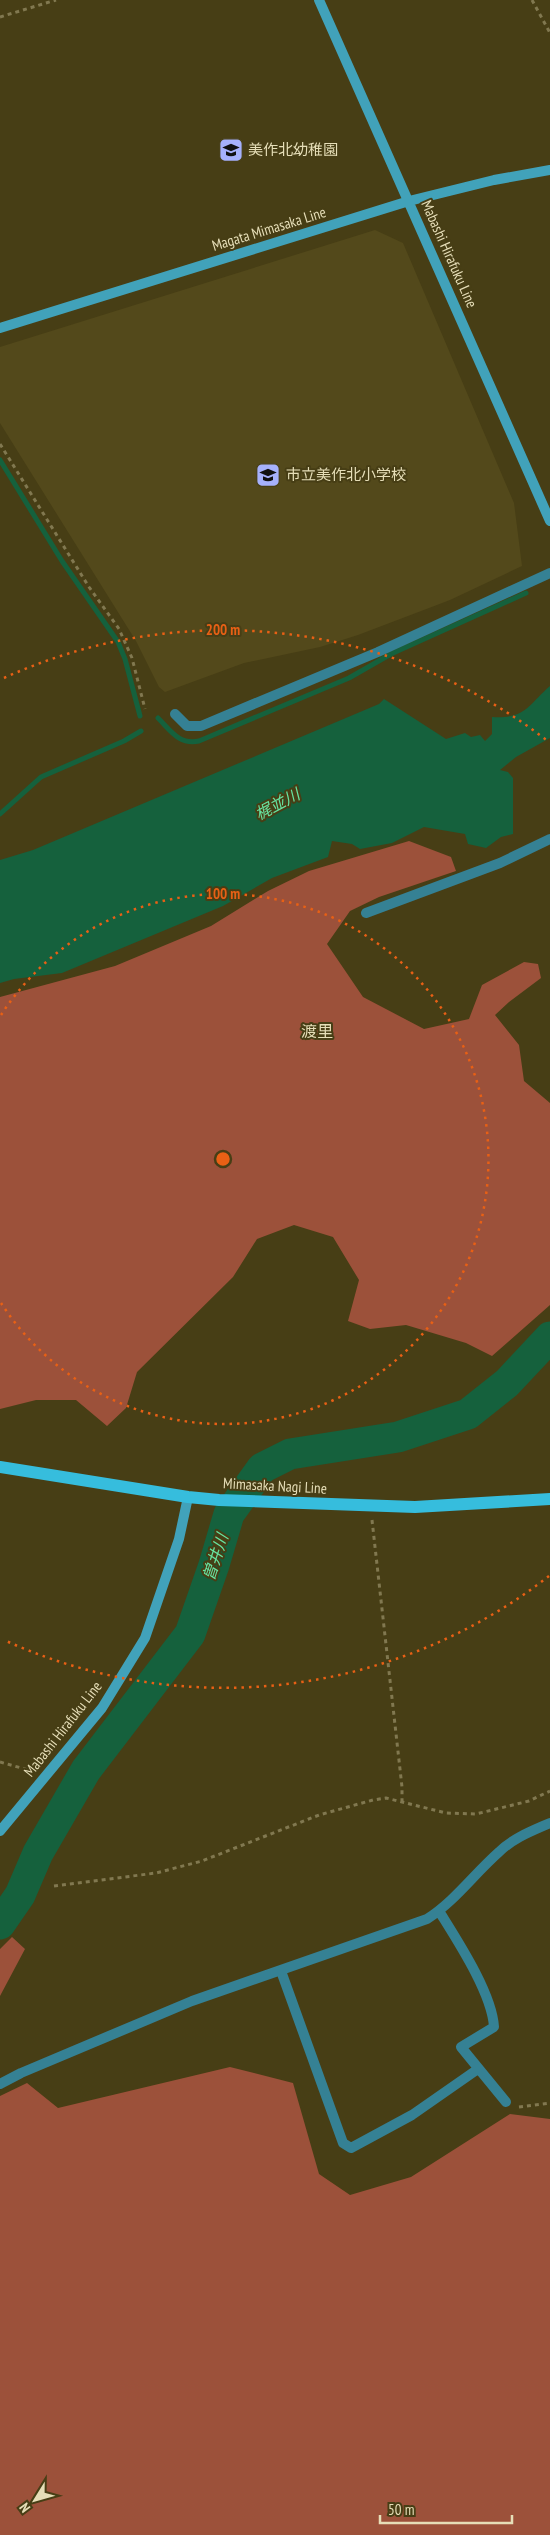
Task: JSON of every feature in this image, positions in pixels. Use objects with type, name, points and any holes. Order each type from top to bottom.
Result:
[{"type":"main road","name":"Mabashi Hirafuku Line","points":[[319,0],[550,521]]},
{"type":"main road","name":"Magata Mimasaka Line","points":[[0,328],[409,202],[494,180],[550,170]]},
{"type":"main road","name":"Mimasaka Nagi Line","points":[[0,1467],[188,1497],[219,1500],[414,1507],[550,1499]]},
{"type":"main road","name":"Mabashi Hirafuku Line","points":[[0,1832],[102,1708],[145,1638],[179,1539],[188,1497]]},
{"type":"street","points":[[175,714],[187,726],[201,726],[378,652],[550,573]]},
{"type":"street","points":[[366,913],[500,863],[550,839]]},
{"type":"street","points":[[0,2084],[21,2073],[192,2000],[393,1932],[427,1918],[439,1911],[500,1850],[522,1835],[550,1823]]},
{"type":"street","points":[[439,1911],[462,1948],[493,2014],[494,2027],[461,2046],[506,2102]]},
{"type":"street","points":[[281,1971],[343,2143],[351,2148],[412,2115],[478,2069]]},
{"type":"path","points":[[0,17],[56,0]]},
{"type":"path","points":[[532,0],[550,33]]},
{"type":"path","points":[[0,444],[89,587],[119,629],[132,658],[145,709]]},
{"type":"path","points":[[372,1506],[372,1522],[402,1800]]},
{"type":"path","points":[[0,1762],[47,1775]]},
{"type":"path","points":[[54,1886],[156,1873],[202,1861],[318,1816],[373,1800],[386,1798],[402,1800],[446,1812],[476,1814],[529,1801],[550,1791]]},
{"type":"path","points":[[506,2102],[514,2107],[550,2103]]},
{"type":"shaded area","name":"市立美作北小学校","points":[[375,230],[403,243],[514,503],[522,566],[450,600],[358,635],[320,647],[244,663],[165,692],[159,687],[136,641],[0,423],[0,347]]},
{"type":"shaded area","points":[[409,841],[451,857],[456,871],[379,897],[350,911],[327,944],[363,997],[424,1029],[469,1019],[482,985],[524,962],[538,964],[541,978],[495,1015],[519,1045],[524,1081],[550,1103],[550,1305],[492,1356],[466,1343],[406,1325],[370,1329],[348,1321],[359,1280],[333,1237],[294,1225],[257,1239],[233,1277],[137,1372],[126,1408],[107,1426],[76,1400],[36,1400],[0,1409],[0,997],[115,966],[211,926],[268,891],[309,871]]},
{"type":"shaded area","points":[[12,1937],[25,1949],[0,1996],[0,1949]]},
{"type":"shaded area","points":[[230,2067],[293,2083],[319,2174],[350,2195],[411,2177],[510,2114],[550,2119],[550,2535],[0,2535],[0,2096],[27,2083],[58,2108]]},
{"type":"water","name":"梶並川","points":[[550,686],[550,738],[516,757],[500,770],[508,772],[513,778],[513,834],[501,837],[486,848],[468,844],[465,834],[424,827],[392,843],[360,849],[352,844],[332,841],[328,857],[272,878],[223,906],[62,973],[14,979],[0,983],[0,860],[33,850],[379,704],[384,699],[446,739],[465,733],[471,737],[480,735],[485,741],[492,734],[492,717],[512,716],[519,713],[531,705]]},
{"type":"waterway","points":[[0,460],[62,561],[118,642],[125,659],[140,716]]},
{"type":"waterway","points":[[158,718],[171,732],[181,739],[192,742],[199,741],[349,678],[391,654],[526,593]]},
{"type":"waterway","points":[[0,814],[41,777],[124,741],[141,731]]},
{"type":"waterway","name":"曽井川","points":[[0,1924],[20,1895],[38,1853],[86,1770],[190,1634],[229,1514],[262,1468],[290,1454],[398,1437],[468,1414],[507,1383],[550,1337]]},
{"type":"place","name":"美作北幼稚園","points":[[231,150]]},
{"type":"place","name":"市立美作北小学校","points":[[268,475]]},
{"type":"district","name":"渡里","points":[[317,1031]]}]
